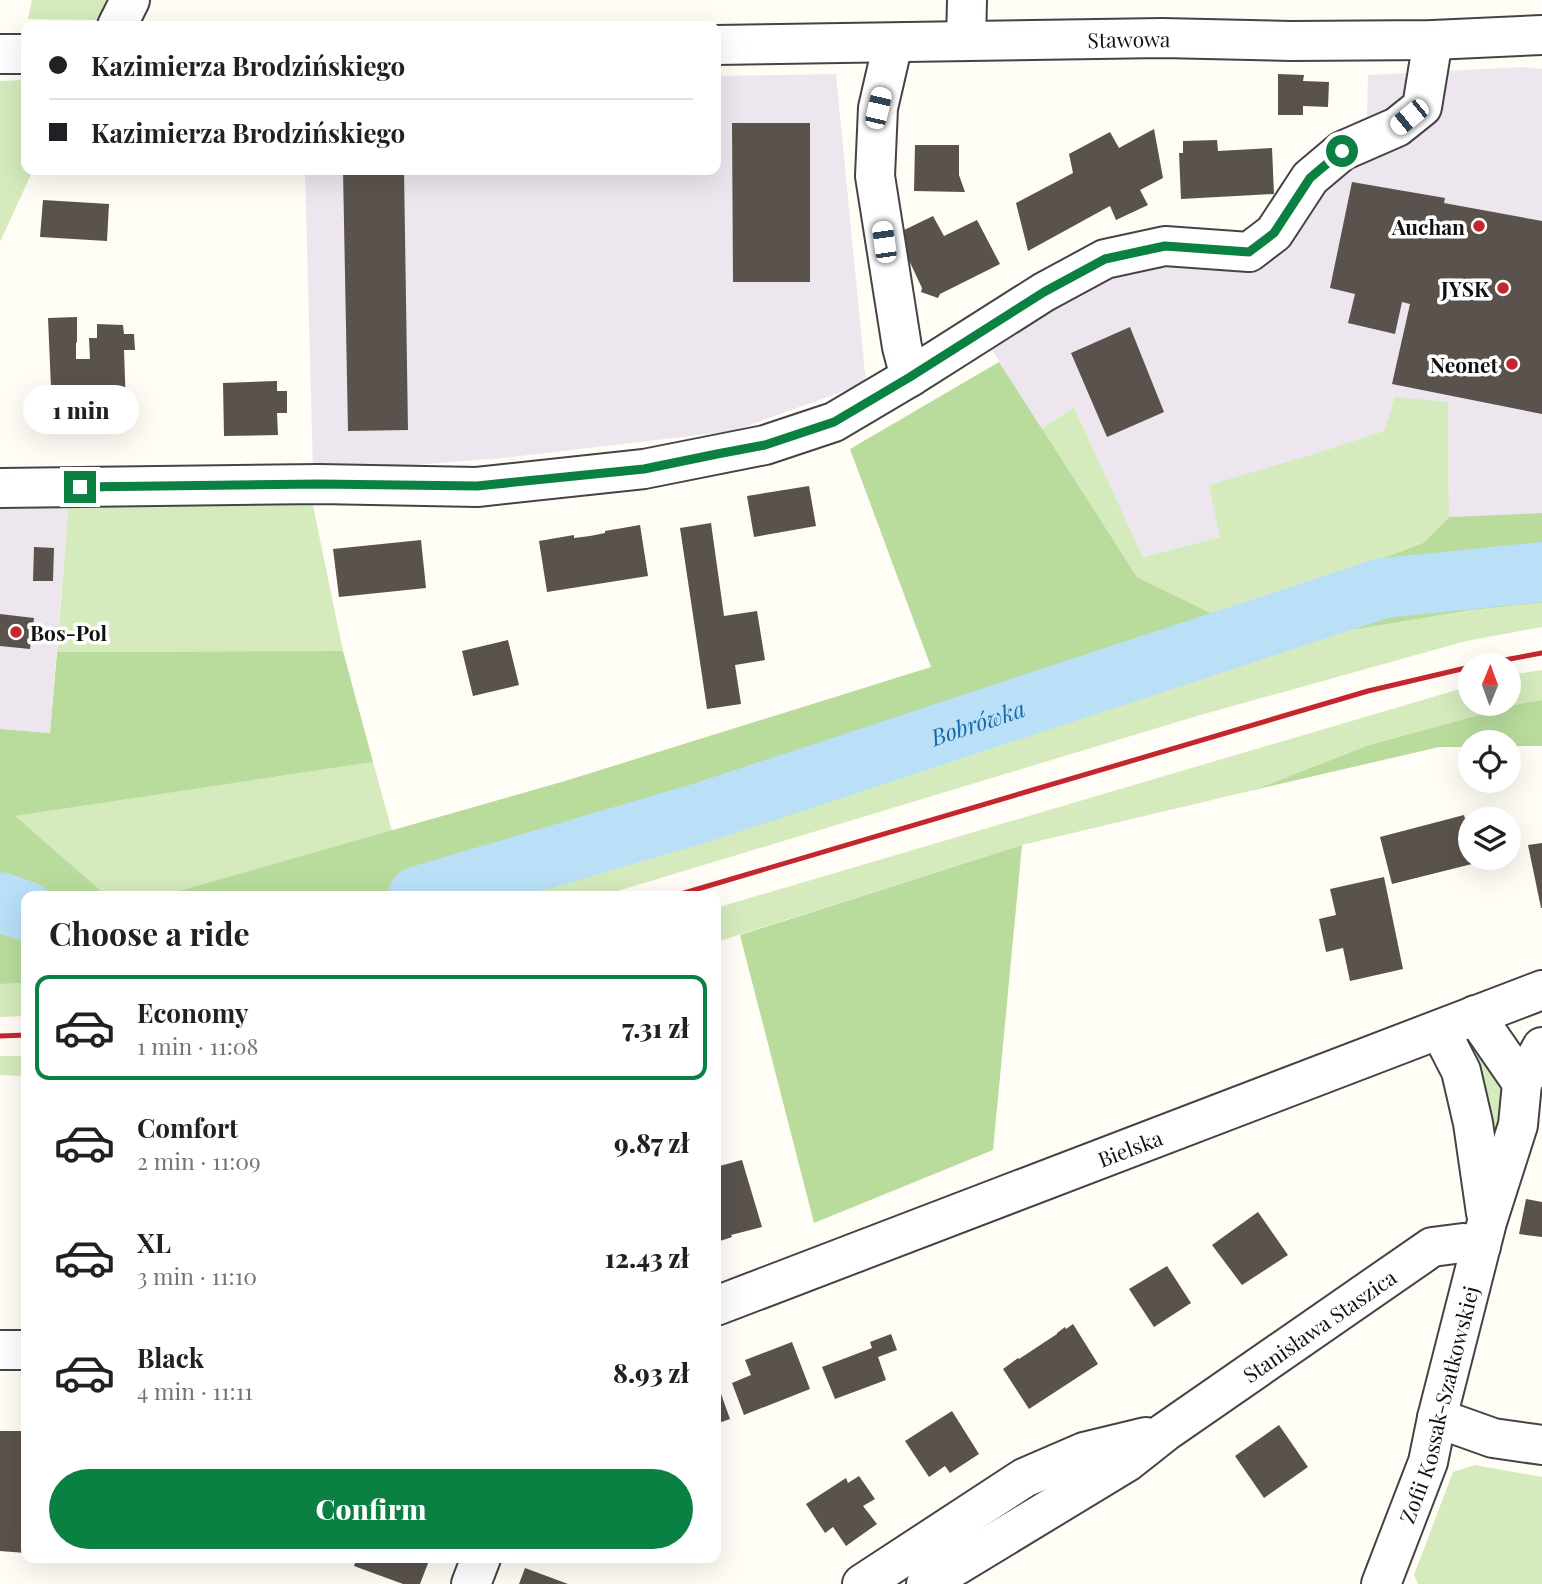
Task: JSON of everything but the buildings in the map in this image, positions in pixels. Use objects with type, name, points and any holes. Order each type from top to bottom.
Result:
[{"type":"street","points":[[120,21],[130,0]]},
{"type":"street","points":[[965,41],[967,0]]},
{"type":"street","name":"Stawowa","points":[[721,45],[1162,38],[1433,40],[1542,35]]},
{"type":"street","points":[[0,488],[319,484],[477,486],[644,469],[765,445],[834,422],[1044,292],[1105,259],[1165,246],[1249,252],[1274,233],[1310,178],[1331,160],[1342,151],[1397,127],[1422,107],[1433,40]]},
{"type":"street","points":[[893,43],[878,108],[875,176],[900,335],[910,377]]},
{"type":"street","points":[[0,54],[21,54]]},
{"type":"street","name":"Bielska","points":[[721,1304],[1542,990]]},
{"type":"street","points":[[1475,1015],[1522,1083],[1542,1047]]},
{"type":"street","points":[[1440,1030],[1461,1071],[1473,1123],[1484,1234]]},
{"type":"street","name":"Zofii Kossak-Szatkowskiej","points":[[1381,1584],[1429,1462],[1437,1418],[1484,1234],[1518,1125],[1522,1083]]},
{"type":"street","name":"Stanisława Staszica","points":[[926,1584],[1127,1461],[1432,1247],[1463,1243],[1484,1234]]},
{"type":"street","points":[[0,1350],[21,1350]]},
{"type":"street","points":[[1437,1418],[1493,1438],[1542,1445]]},
{"type":"street","name":"Stanisława Staszica","points":[[862,1584],[1024,1478],[1084,1452],[1165,1432]]},
{"type":"street","points":[[471,1584],[479,1563]]},
{"type":"shaded area","points":[[1523,67],[1542,69],[1542,513],[1449,517],[1448,403],[1385,431],[1314,454],[1220,537],[1143,557],[1074,407],[1041,429],[972,318],[1248,235],[1269,219],[1310,153],[1367,119],[1368,75]]},
{"type":"shaded area","points":[[836,74],[866,383],[733,431],[503,458],[313,473],[305,175],[721,175],[721,76]]},
{"type":"shaded area","points":[[69,498],[50,733],[0,729],[0,501]]},
{"type":"green space","points":[[32,0],[109,0],[100,20],[28,19]]},
{"type":"green space","points":[[21,80],[21,175],[31,175],[0,242],[0,81]]},
{"type":"green space","points":[[999,362],[1137,577],[1223,619],[1423,543],[1449,517],[1542,513],[1542,603],[1472,610],[1333,633],[583,868],[499,891],[179,891],[565,781],[931,667],[850,449]]},
{"type":"green space","points":[[1395,397],[1448,402],[1449,517],[1423,543],[1223,619],[1137,577],[1041,429],[1074,407],[1143,557],[1220,537],[1209,485],[1384,431]]},
{"type":"green space","points":[[311,496],[343,651],[57,652],[69,498]]},
{"type":"green space","points":[[1542,603],[1542,627],[1466,641],[1197,716],[618,891],[499,891],[583,868],[1333,633],[1472,610]]},
{"type":"green space","points":[[343,651],[373,762],[15,816],[101,891],[21,891],[21,983],[0,984],[0,729],[50,733],[57,652]]},
{"type":"green space","points":[[1542,670],[1542,700],[1523,703],[1521,673]]},
{"type":"green space","points":[[1458,690],[1458,716],[1475,716],[1369,745],[1254,790],[1022,845],[721,940],[721,907]]},
{"type":"green space","points":[[1542,700],[1542,746],[1521,746],[1521,730],[1458,730],[1458,747],[1439,747],[1254,790],[1369,745],[1475,716],[1521,716],[1523,703]]},
{"type":"green space","points":[[373,762],[392,831],[179,891],[101,891],[14,816]]},
{"type":"green space","points":[[1022,845],[993,1150],[814,1223],[740,935]]},
{"type":"green space","points":[[21,983],[21,1016],[0,1017],[0,984]]},
{"type":"green space","points":[[1481,1047],[1503,1071],[1498,1159],[1476,1058]]},
{"type":"green space","points":[[0,1056],[21,1056],[21,1076],[0,1075]]},
{"type":"green space","points":[[1475,1465],[1542,1477],[1542,1584],[1418,1584],[1414,1575],[1453,1472]]},
{"type":"waterway","name":"Bobrówka","points":[[435,891],[700,813],[1383,588],[1542,572]]},
{"type":"waterway","name":"Bobrówka","points":[[0,902],[21,909]]},
{"type":"railway","points":[[1521,657],[1542,653]]},
{"type":"railway","points":[[691,891],[1368,691],[1458,670]]},
{"type":"railway","points":[[0,1036],[21,1035]]},
{"type":"place","name":"Auchan","points":[[1479,226]]},
{"type":"place","name":"JYSK","points":[[1503,288]]},
{"type":"place","name":"Neonet","points":[[1512,364]]},
{"type":"place","name":"Bos-Pol","points":[[16,632]]},
{"type":"route","points":[[80,487],[319,484],[477,486],[644,469],[765,445],[834,422],[1044,292],[1105,259],[1165,246],[1249,252],[1274,233],[1310,178],[1342,151]]}]
